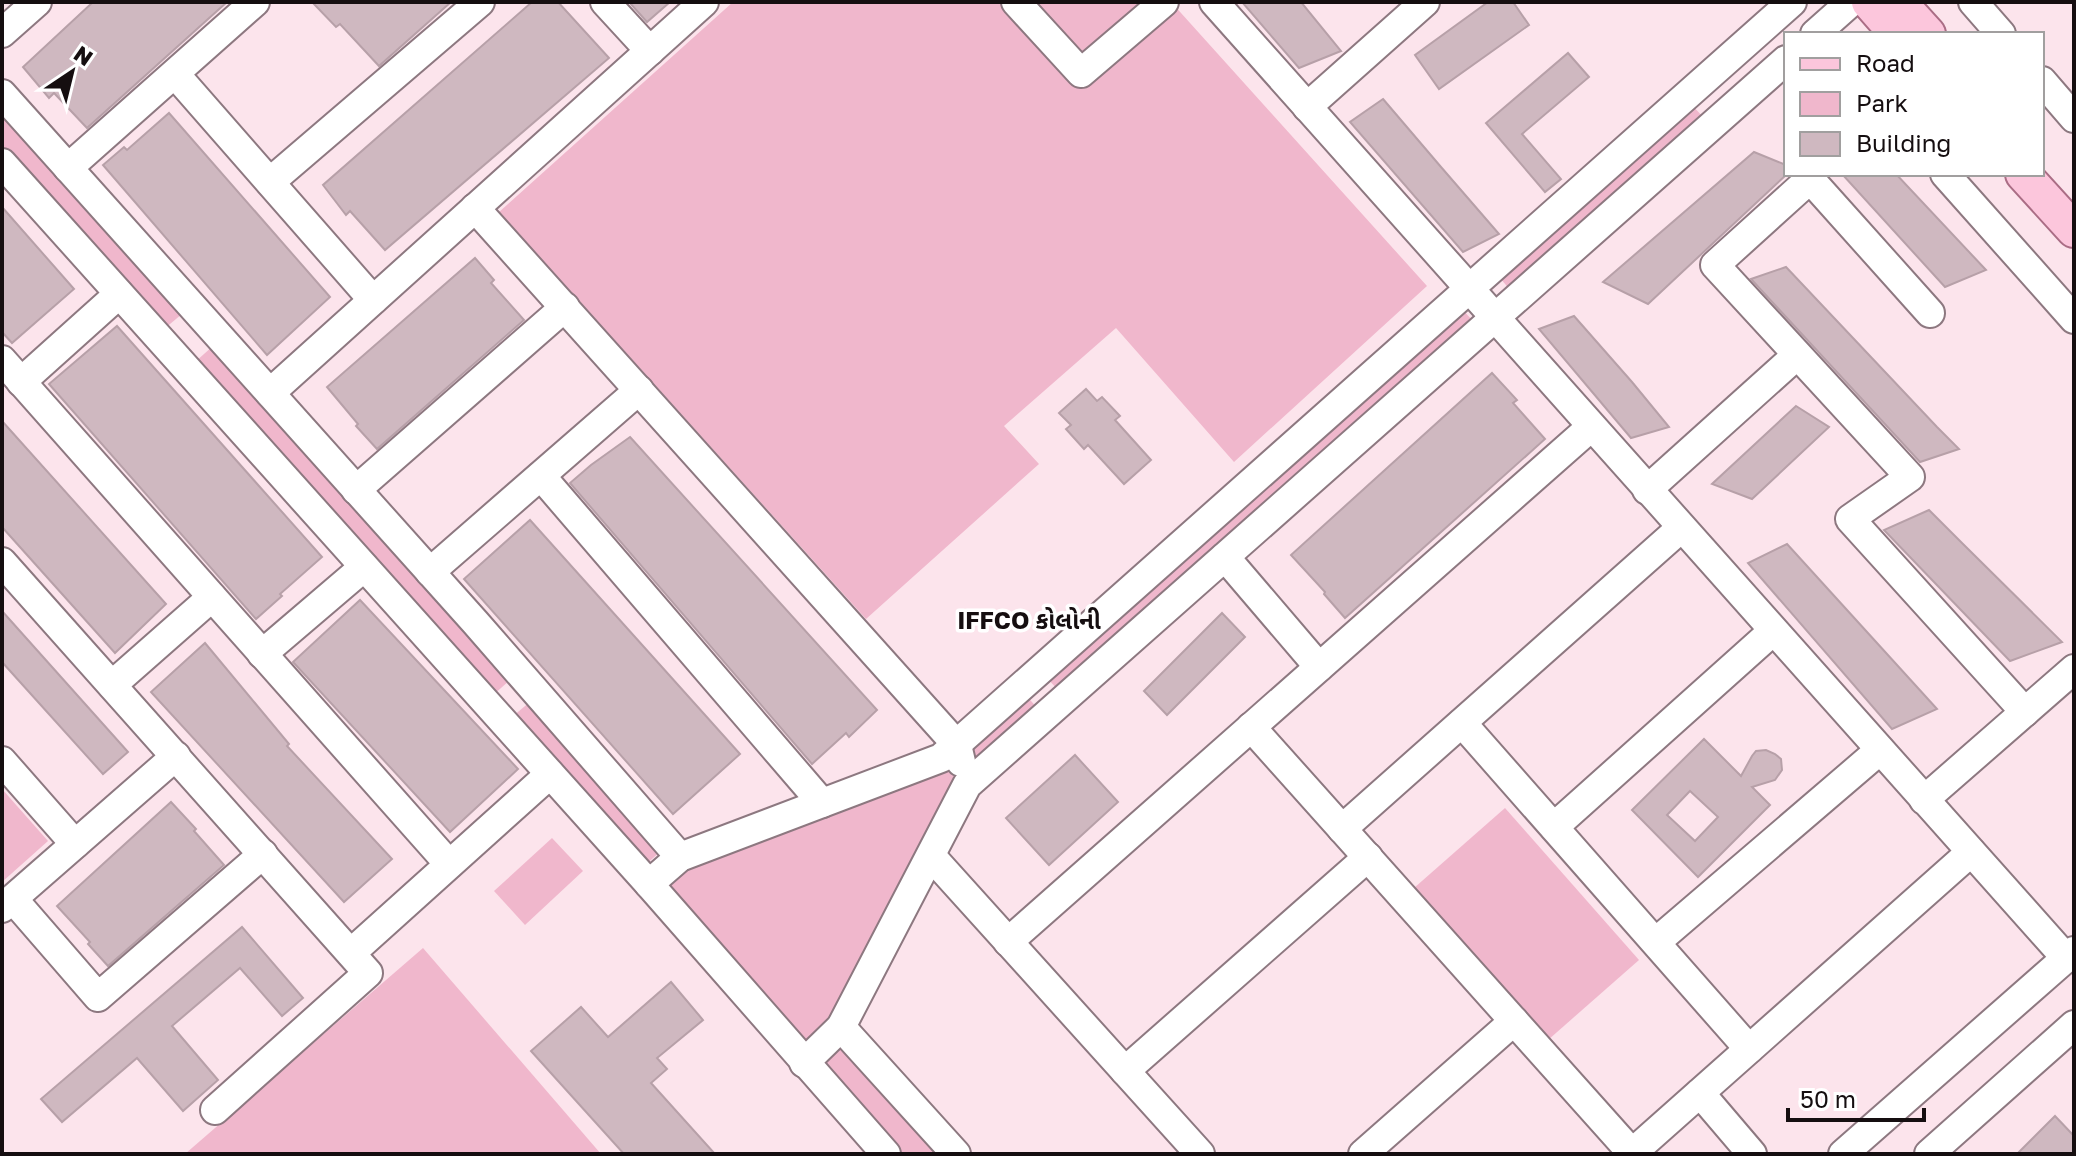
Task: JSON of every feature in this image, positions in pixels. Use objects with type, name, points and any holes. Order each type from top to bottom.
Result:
[{"type":"main road","points":[[1869,2],[1895,32]]},
{"type":"main road","points":[[1899,2],[1926,32]]},
{"type":"main road","points":[[2044,164],[2074,198]]},
{"type":"main road","points":[[2025,176],[2074,230]]},
{"type":"street","points":[[2,33],[37,2]]},
{"type":"street","points":[[68,168],[255,2]]},
{"type":"street","points":[[270,182],[480,2]]},
{"type":"street","points":[[605,2],[650,51]]},
{"type":"street","points":[[270,393],[704,2]]},
{"type":"street","points":[[1016,2],[1081,73],[1164,2]]},
{"type":"street","points":[[1214,2],[1924,800],[2070,955],[1843,1154]]},
{"type":"street","points":[[1307,107],[1425,2]]},
{"type":"street","points":[[649,884],[680,857],[941,758],[1791,2],[1816,32]]},
{"type":"street","points":[[1818,32],[1851,2]]},
{"type":"street","points":[[1973,2],[1999,32]]},
{"type":"street","points":[[804,1063],[841,1027],[967,785],[1784,62]]},
{"type":"street","points":[[175,74],[373,300]]},
{"type":"street","points":[[2044,83],[2074,118]]},
{"type":"street","points":[[2,94],[526,680],[680,857]]},
{"type":"street","points":[[2,163],[649,884],[886,1154]]},
{"type":"street","points":[[1947,176],[2074,319]]},
{"type":"street","points":[[1930,313],[1810,179],[1715,265],[1910,477],[1850,519],[2025,712]]},
{"type":"street","points":[[475,208],[957,745],[967,785]]},
{"type":"street","points":[[21,382],[119,294]]},
{"type":"street","points":[[356,490],[565,307]]},
{"type":"street","points":[[171,352],[205,321]]},
{"type":"street","points":[[1647,490],[1797,355]]},
{"type":"street","points":[[2,360],[449,864]]},
{"type":"street","points":[[430,572],[639,390]]},
{"type":"street","points":[[1008,942],[1591,427]]},
{"type":"street","points":[[541,476],[822,803]]},
{"type":"street","points":[[1342,829],[1681,528]]},
{"type":"street","points":[[1225,557],[1319,667]]},
{"type":"street","points":[[2,562],[368,973],[215,1110]]},
{"type":"street","points":[[262,654],[364,567]]},
{"type":"street","points":[[112,685],[212,597]]},
{"type":"street","points":[[1554,827],[1773,631]]},
{"type":"street","points":[[1924,800],[2074,669]]},
{"type":"street","points":[[1030,679],[1056,707]]},
{"type":"street","points":[[492,710],[526,680]]},
{"type":"street","points":[[1462,723],[1749,1049]]},
{"type":"street","points":[[1251,727],[1631,1153],[1971,852]]},
{"type":"street","points":[[1656,942],[1880,750]]},
{"type":"street","points":[[176,756],[8,904],[98,997],[263,854]]},
{"type":"street","points":[[2,761],[75,844]]},
{"type":"street","points":[[351,953],[550,774]]},
{"type":"street","points":[[931,856],[1199,1154]]},
{"type":"street","points":[[1125,1071],[1368,857]]},
{"type":"street","points":[[1363,1154],[1514,1021]]},
{"type":"street","points":[[1929,1154],[2074,1025]]},
{"type":"street","points":[[841,1027],[956,1154]]},
{"type":"street","points":[[1700,1093],[1752,1154]]},
{"type":"green space","points":[[733,2],[1002,2],[1079,87],[1172,3],[1427,286],[1234,462],[1116,328],[1004,426],[1039,464],[866,619],[499,212]]},
{"type":"green space","points":[[1031,2],[1148,2],[1084,62]]},
{"type":"green space","points":[[1692,105],[1703,117],[1511,291],[1500,278]]},
{"type":"green space","points":[[2,113],[182,314],[164,329],[2,148]]},
{"type":"green space","points":[[1461,308],[1473,321],[1058,690],[1047,678]]},
{"type":"green space","points":[[213,346],[510,680],[492,696],[195,362]]},
{"type":"green space","points":[[1024,693],[1039,710],[955,786],[831,1024],[806,1047],[665,885],[688,866],[939,769]]},
{"type":"green space","points":[[531,701],[661,851],[643,867],[512,717]]},
{"type":"green space","points":[[2,789],[48,841],[2,882]]},
{"type":"green space","points":[[1505,808],[1639,960],[1548,1040],[1414,888]]},
{"type":"green space","points":[[552,838],[583,871],[525,925],[494,891]]},
{"type":"green space","points":[[423,948],[601,1154],[185,1154]]},
{"type":"green space","points":[[845,1044],[943,1154],[901,1154],[822,1065]]},
{"type":"building","points":[[93,2],[227,2],[87,128],[54,93],[49,98],[23,67]]},
{"type":"building","points":[[312,2],[451,2],[379,66],[340,24],[336,27]]},
{"type":"building","points":[[532,2],[558,2],[609,58],[385,250],[350,211],[346,215],[323,185]]},
{"type":"building","points":[[629,2],[670,2],[647,22]]},
{"type":"building","points":[[1242,2],[1301,2],[1341,51],[1299,68]]},
{"type":"building","points":[[1488,2],[1513,2],[1529,25],[1439,89],[1415,55]]},
{"type":"building","points":[[1568,53],[1589,77],[1522,134],[1561,179],[1545,192],[1486,123]]},
{"type":"building","points":[[1383,99],[1499,234],[1463,252],[1350,122]]},
{"type":"building","points":[[169,113],[330,297],[267,355],[103,165],[124,147],[127,150]]},
{"type":"building","points":[[1754,152],[1784,164],[1785,176],[1648,304],[1603,282]]},
{"type":"building","points":[[1844,176],[1898,176],[1986,270],[1945,287]]},
{"type":"building","points":[[2,207],[74,289],[12,343],[2,332]]},
{"type":"building","points":[[475,258],[494,280],[491,283],[524,320],[377,449],[327,387]]},
{"type":"building","points":[[1786,267],[1959,449],[1920,462],[1751,279]]},
{"type":"building","points":[[1574,316],[1669,427],[1631,438],[1539,329]]},
{"type":"building","points":[[117,326],[322,557],[256,619],[49,384]]},
{"type":"building","points":[[1492,373],[1517,400],[1513,403],[1545,439],[1345,618],[1291,555]]},
{"type":"building","points":[[1086,389],[1097,401],[1102,397],[1120,416],[1115,420],[1151,460],[1124,484],[1088,445],[1084,449],[1066,429],[1071,425],[1059,413]]},
{"type":"building","points":[[1796,406],[1829,427],[1752,499],[1712,484]]},
{"type":"building","points":[[2,421],[166,604],[115,653],[2,527]]},
{"type":"building","points":[[630,437],[877,710],[849,737],[846,733],[812,764],[570,483]]},
{"type":"building","points":[[1929,510],[2062,642],[2010,661],[1884,530]]},
{"type":"building","points":[[530,520],[740,754],[673,814],[464,579]]},
{"type":"building","points":[[1787,544],[1937,709],[1892,729],[1748,563]]},
{"type":"building","points":[[360,600],[518,769],[450,832],[293,662]]},
{"type":"building","points":[[2,611],[128,752],[103,774],[2,662]]},
{"type":"building","points":[[1222,613],[1245,637],[1167,715],[1144,691]]},
{"type":"building","points":[[205,643],[289,744],[287,746],[392,859],[344,902],[151,692]]},
{"type":"building","points":[[1704,739],[1741,776],[1756,751],[1766,750],[1781,759],[1782,770],[1775,780],[1752,787],[1770,805],[1698,877],[1632,810]],"holes":[[[1690,791],[1718,817],[1695,841],[1667,815]]]},
{"type":"building","points":[[1075,755],[1118,802],[1049,865],[1006,818]]},
{"type":"building","points":[[171,802],[224,865],[108,966],[57,906]]},
{"type":"building","points":[[242,927],[303,998],[282,1016],[240,968],[172,1026],[218,1080],[183,1111],[137,1058],[62,1122],[41,1099]]},
{"type":"building","points":[[671,982],[703,1020],[657,1058],[667,1069],[651,1083],[715,1154],[624,1154],[531,1051],[581,1007],[608,1037]]},
{"type":"building","points":[[2055,1116],[2074,1136],[2074,1154],[2017,1154]]},
{"type":"district","name":"IFFCO કોલોની","points":[[1029,621]]}]
